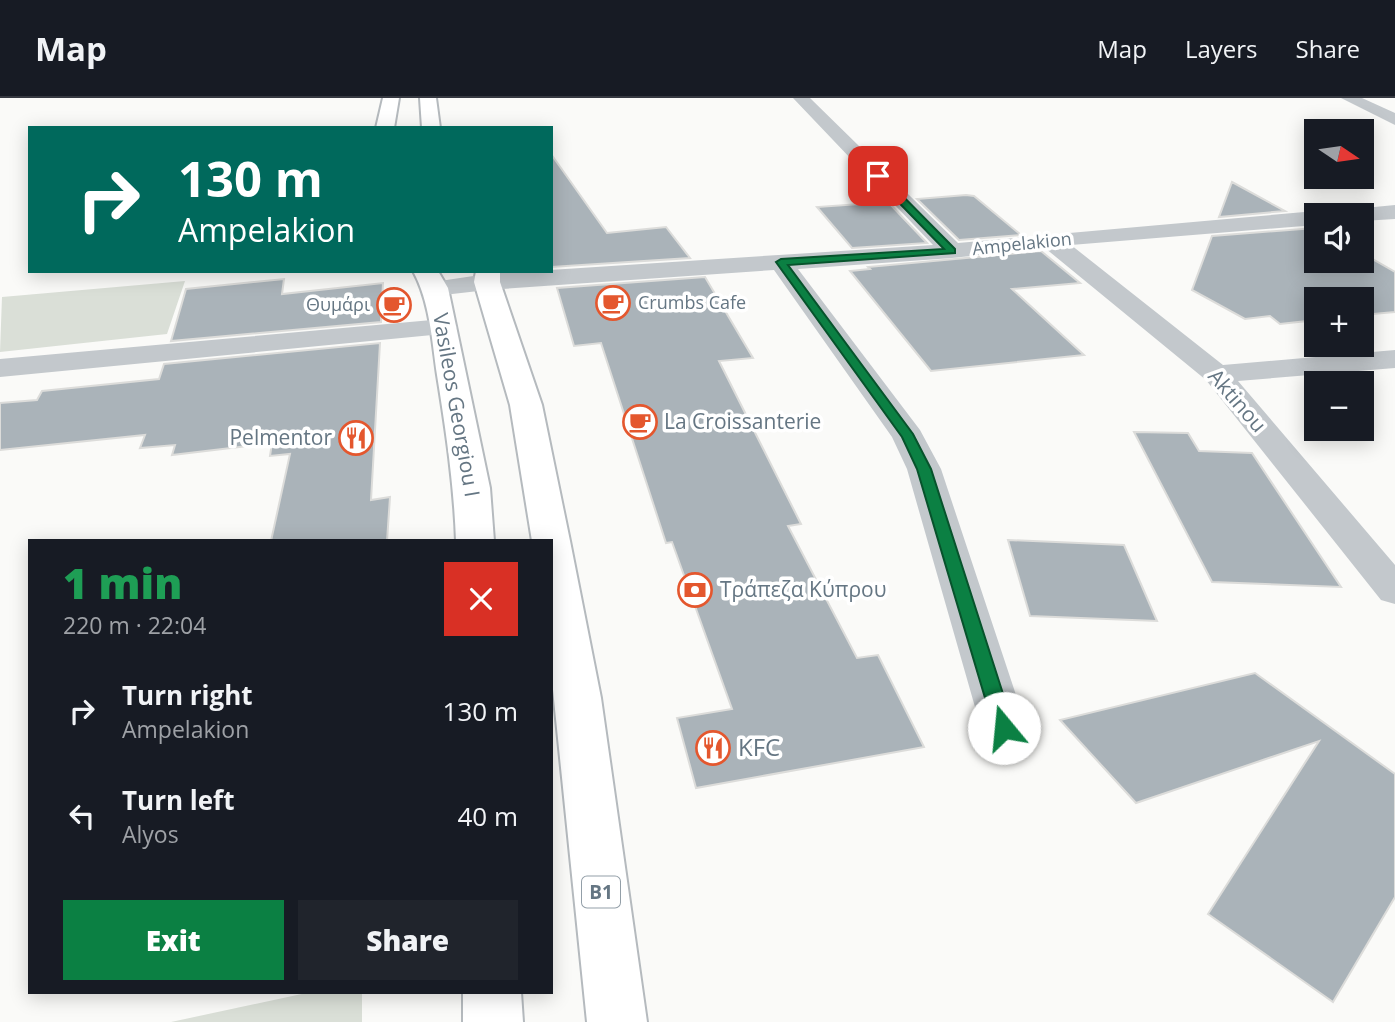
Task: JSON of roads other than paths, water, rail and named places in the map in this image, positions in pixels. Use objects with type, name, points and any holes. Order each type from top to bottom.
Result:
[{"type":"main road","points":[[386,126],[391,98]]},
{"type":"main road","points":[[428,98],[431,126]]},
{"type":"main road","name":"B1","points":[[488,277],[526,405],[550,539]]},
{"type":"main road","name":"Vasileos Georgiou I","points":[[430,280],[443,327],[472,488],[475,539]]},
{"type":"main road","name":"B1","points":[[553,554],[578,698],[617,1022]]},
{"type":"main road","points":[[492,994],[493,1022]]},
{"type":"street","points":[[801,98],[952,251]]},
{"type":"street","points":[[1349,98],[1395,120]]},
{"type":"street","points":[[1374,213],[1395,212]]},
{"type":"street","name":"Ampelakion","points":[[430,280],[952,251],[1304,219]]},
{"type":"street","name":"Aktinou","points":[[1050,240],[1216,374],[1395,591]]},
{"type":"street","points":[[781,262],[908,437],[924,469],[1004,728]]},
{"type":"street","points":[[0,368],[443,327]]},
{"type":"street","points":[[1216,374],[1395,359]]},
{"type":"place","name":"Crumbs Cafe","points":[[613,303]]},
{"type":"place","name":"Θυμάρι","points":[[394,305]]},
{"type":"place","name":"La Croissanterie","points":[[640,422]]},
{"type":"place","name":"Pelmentor","points":[[356,438]]},
{"type":"place","name":"Τράπεζα Κύπρου","points":[[695,590]]},
{"type":"place","name":"KFC","points":[[713,748]]}]
